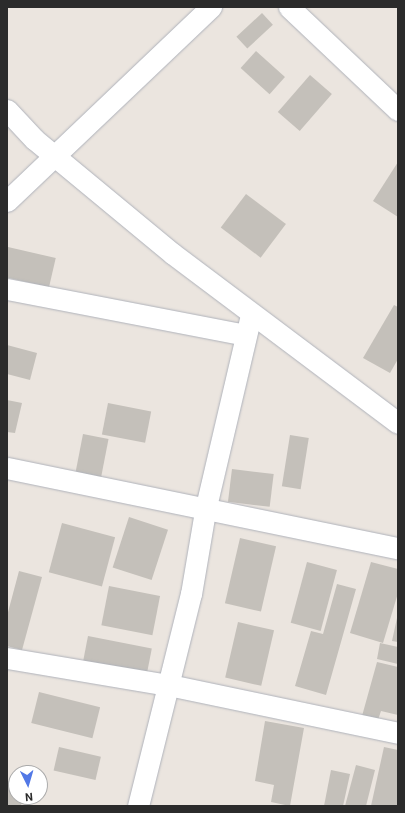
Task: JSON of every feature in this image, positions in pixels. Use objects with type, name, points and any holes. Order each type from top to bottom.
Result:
[{"type":"street","points":[[7,200],[211,7]]},
{"type":"street","points":[[289,7],[398,110]]},
{"type":"street","points":[[7,110],[53,155],[251,315],[398,423]]},
{"type":"street","points":[[7,289],[246,335]]},
{"type":"street","points":[[138,806],[191,594],[205,511],[251,315]]},
{"type":"street","points":[[7,468],[205,511],[398,548]]},
{"type":"street","points":[[7,658],[169,685],[398,733]]},
{"type":"building","points":[[262,13],[273,25],[247,49],[236,37]]},
{"type":"building","points":[[256,51],[285,77],[270,94],[241,68]]},
{"type":"building","points":[[310,75],[332,94],[300,131],[278,112]]},
{"type":"building","points":[[398,162],[398,217],[373,201]]},
{"type":"building","points":[[246,194],[286,224],[261,258],[221,228]]},
{"type":"building","points":[[8,247],[56,258],[49,287],[7,278]]},
{"type":"building","points":[[394,305],[398,307],[398,359],[390,373],[363,358]]},
{"type":"building","points":[[7,345],[37,353],[30,380],[7,374]]},
{"type":"building","points":[[7,400],[22,403],[15,433],[7,432]]},
{"type":"building","points":[[108,403],[151,411],[145,443],[102,434]]},
{"type":"building","points":[[83,434],[109,439],[101,479],[75,474]]},
{"type":"building","points":[[290,435],[309,438],[301,489],[282,486]]},
{"type":"building","points":[[232,469],[274,474],[270,507],[228,502]]},
{"type":"building","points":[[129,517],[168,530],[152,580],[113,567]]},
{"type":"building","points":[[62,523],[115,537],[102,586],[49,572]]},
{"type":"building","points":[[240,538],[276,546],[261,612],[225,603]]},
{"type":"building","points":[[307,562],[337,570],[321,631],[291,623]]},
{"type":"building","points":[[371,562],[398,569],[398,593],[383,643],[350,633]]},
{"type":"building","points":[[19,571],[42,577],[22,650],[7,646],[7,616]]},
{"type":"building","points":[[337,584],[356,589],[326,695],[295,686],[311,631],[323,634]]},
{"type":"building","points":[[109,586],[160,596],[152,635],[101,625]]},
{"type":"building","points":[[398,618],[398,642],[392,641]]},
{"type":"building","points":[[238,622],[274,630],[261,686],[225,678]]},
{"type":"building","points":[[88,636],[152,648],[145,682],[82,669]]},
{"type":"building","points":[[380,643],[398,647],[398,664],[377,659]]},
{"type":"building","points":[[377,662],[398,667],[398,715],[381,711],[378,720],[362,716]]},
{"type":"building","points":[[39,692],[100,707],[92,738],[31,723]]},
{"type":"building","points":[[265,721],[304,728],[290,806],[271,802],[274,785],[255,781]]},
{"type":"building","points":[[59,747],[101,757],[95,780],[54,770]]},
{"type":"building","points":[[384,747],[398,750],[398,806],[371,806]]},
{"type":"building","points":[[356,765],[375,770],[366,806],[345,806]]},
{"type":"building","points":[[331,770],[350,774],[343,806],[324,806]]},
{"type":"building","points":[[7,781],[8,805],[21,805],[7,806]]}]
